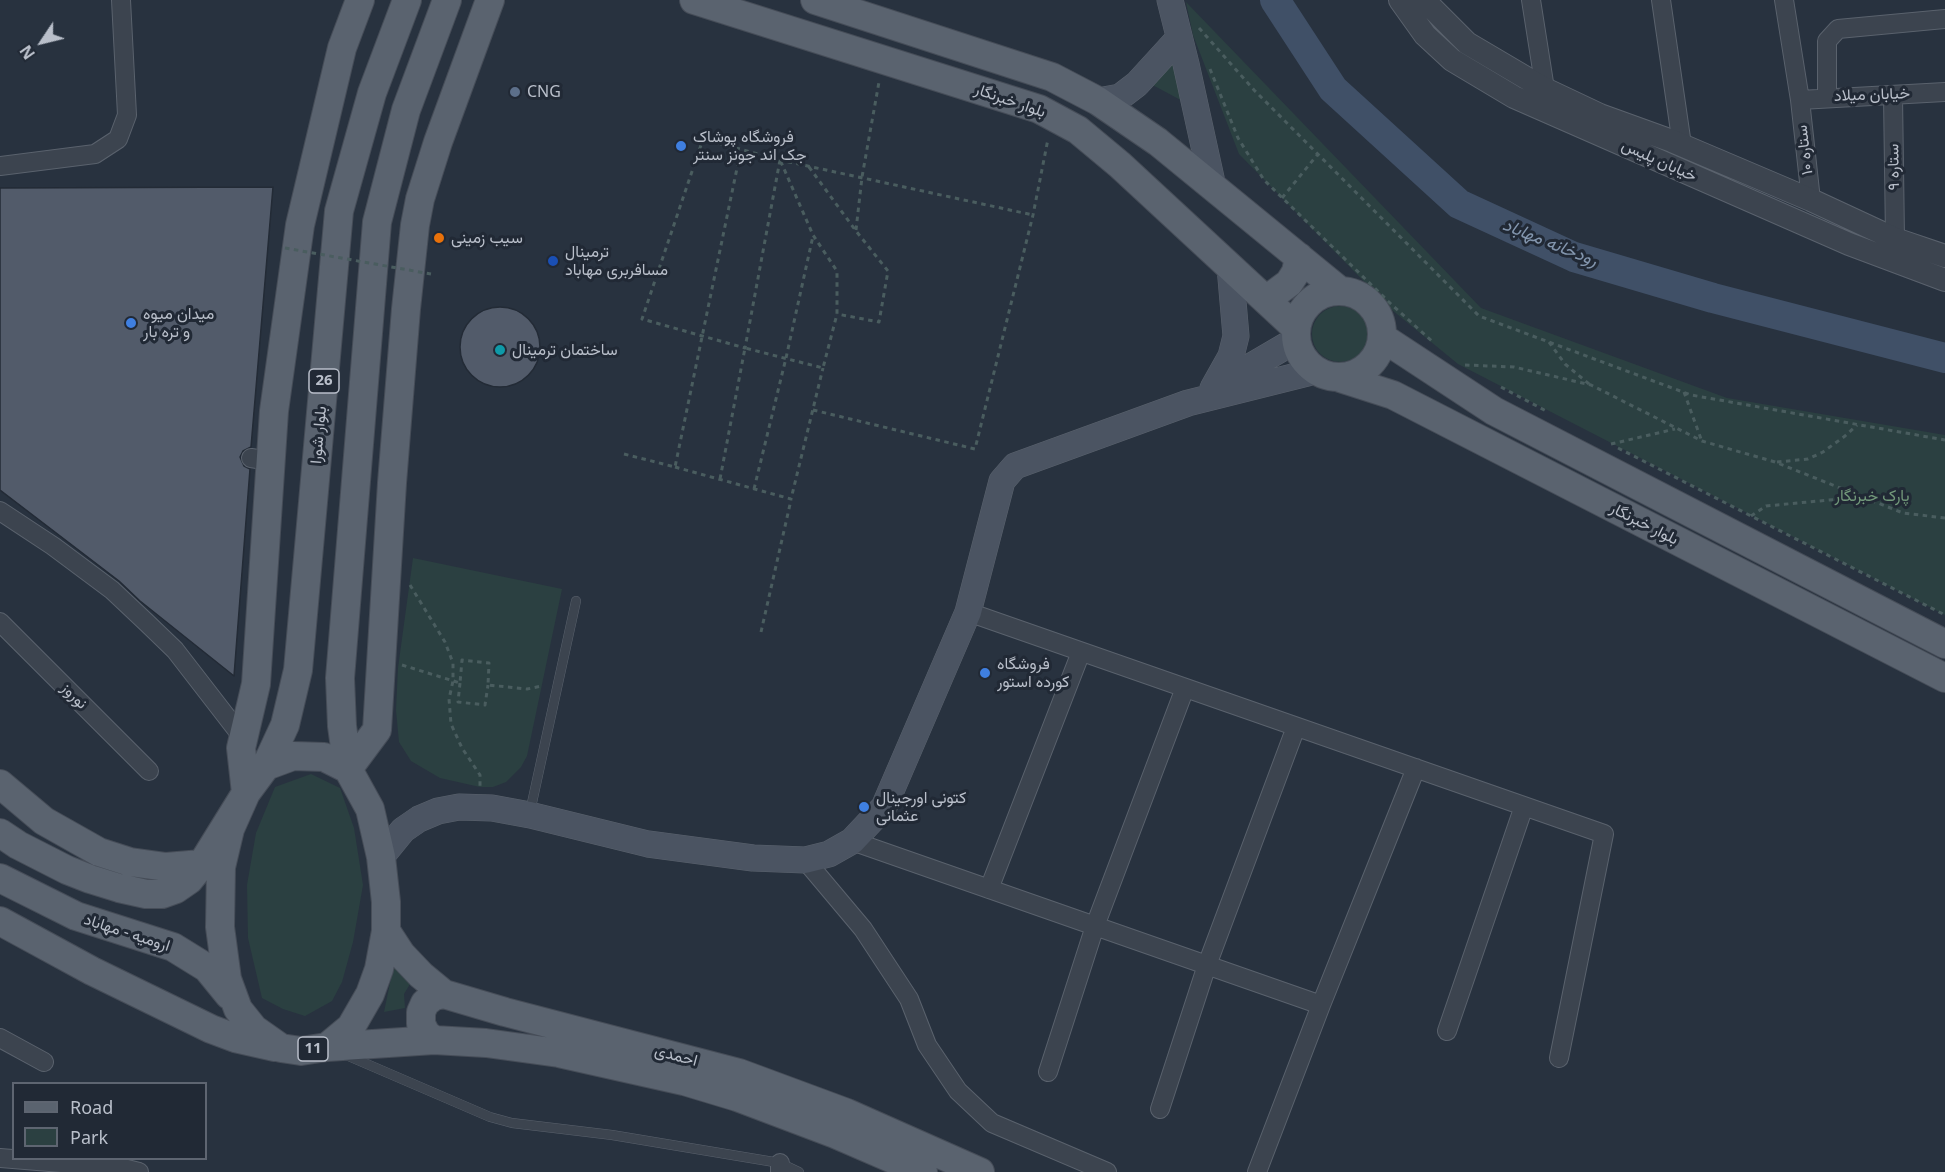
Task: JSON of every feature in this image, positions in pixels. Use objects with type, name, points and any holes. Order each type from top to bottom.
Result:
[{"type":"main road","points":[[246,793],[241,757],[243,738],[256,684],[260,460],[274,411],[300,225],[342,48],[360,0]]},
{"type":"main road","name":"بلوار شورا","points":[[266,766],[285,724],[298,670],[339,211],[372,93],[407,0]]},
{"type":"main road","name":"26","points":[[348,769],[342,726],[340,678],[377,222],[406,110],[447,0]]},
{"type":"main road","points":[[266,766],[293,756],[303,756],[324,757],[348,769],[377,730],[392,483],[415,225],[420,199],[438,142],[490,0]]},
{"type":"main road","name":"بلوار خبرنگار","points":[[694,0],[1040,109],[1053,116],[1078,130],[1095,144],[1266,300],[1296,334]]},
{"type":"main road","points":[[815,0],[1052,77],[1098,101],[1158,142],[1339,290]]},
{"type":"main road","points":[[1170,0],[1188,32],[1191,85],[1213,187]]},
{"type":"main road","points":[[1098,101],[1120,98],[1188,32]]},
{"type":"main road","points":[[1266,300],[1289,283],[1296,272],[1299,257]]},
{"type":"main road","points":[[1213,388],[1232,356],[1236,336],[1230,267]]},
{"type":"main road","points":[[381,857],[403,830],[419,819],[438,811],[459,807],[492,808],[648,844],[753,858],[805,860],[829,854],[852,841],[884,807],[968,612],[1002,481],[1015,466],[1188,403],[1328,374],[1352,376],[1372,362],[1379,352],[1383,338],[1379,315],[1363,297],[1352,292],[1339,290],[1316,297],[1306,305],[1300,316],[1296,334],[1303,357],[1328,374]]},
{"type":"main road","points":[[1188,403],[1296,334]]},
{"type":"main road","name":"بلوار خبرنگار","points":[[1383,338],[1494,411],[1945,644]]},
{"type":"main road","points":[[1393,395],[1391,384],[1395,374],[1410,356]]},
{"type":"main road","name":"بلوار خبرنگار","points":[[1328,374],[1393,395],[1945,678]]},
{"type":"main road","points":[[348,583],[392,483]]},
{"type":"main road","points":[[298,670],[303,686],[310,694],[320,696],[330,691],[340,678]]},
{"type":"main road","name":"11","points":[[0,833],[18,845],[67,870],[119,888],[146,894],[162,894],[176,889],[189,880],[202,864],[246,793],[266,766]]},
{"type":"main road","name":"11","points":[[246,793],[230,829],[221,867],[220,927],[227,979],[238,1009],[254,1029],[281,1048],[301,1051],[327,1047],[351,1027],[370,994],[379,969],[386,931],[386,902],[381,857],[369,809],[348,769]]},
{"type":"main road","points":[[0,784],[44,821],[99,852],[130,862],[166,867],[202,864]]},
{"type":"main road","name":"ارومیه - مهاباد","points":[[0,878],[76,916],[151,939],[182,952],[207,968],[220,982],[238,1009]]},
{"type":"main road","points":[[0,921],[92,971],[211,1029],[255,1044],[281,1048]]},
{"type":"main road","name":"احمدی","points":[[386,931],[421,975],[444,994],[739,1073],[847,1113],[980,1172]]},
{"type":"main road","points":[[434,1040],[426,1034],[421,1024],[421,1012],[425,1003],[435,996],[444,994]]},
{"type":"main road","name":"احمدی","points":[[327,1047],[434,1040],[495,1044],[559,1053],[684,1081],[737,1097],[835,1134],[923,1172]]},
{"type":"street","points":[[0,166],[95,154],[118,139],[127,115],[121,0]]},
{"type":"street","name":"خیابان پلیس","points":[[1400,0],[1425,35],[1452,60],[1514,97],[1850,244],[1945,280]]},
{"type":"street","name":"خیابان پلیس","points":[[1424,0],[1467,43],[1545,89],[1600,115],[1682,145],[1811,200],[1895,239],[1945,256]]},
{"type":"street","points":[[1531,0],[1545,89]]},
{"type":"street","points":[[1662,0],[1682,145]]},
{"type":"street","name":"ستاره ۱۰","points":[[1784,0],[1800,100],[1811,200]]},
{"type":"street","points":[[1827,97],[1827,41],[1838,29],[1945,19]]},
{"type":"street","points":[[1452,60],[1467,43]]},
{"type":"street","name":"خیابان میلاد","points":[[1800,100],[1945,92]]},
{"type":"street","name":"ستاره ۹","points":[[1893,96],[1895,239]]},
{"type":"street","points":[[0,511],[53,546],[112,590],[175,650],[243,738]]},
{"type":"street","points":[[968,612],[1604,834],[1559,1058]]},
{"type":"street","name":"نوروز","points":[[0,622],[149,771]]},
{"type":"street","points":[[989,889],[1082,652]]},
{"type":"street","points":[[1048,1072],[1095,926],[1185,688]]},
{"type":"street","points":[[1160,1109],[1208,965],[1296,727]]},
{"type":"street","points":[[1257,1172],[1416,768]]},
{"type":"street","points":[[1447,1031],[1524,806]]},
{"type":"street","points":[[852,841],[1321,1005]]},
{"type":"street","points":[[805,860],[863,929],[903,989],[927,1045],[958,1091],[992,1123],[1107,1172]]},
{"type":"street","points":[[0,1038],[44,1062]]},
{"type":"street","points":[[25,1160],[123,1168],[139,1172]]},
{"type":"lane","points":[[530,815],[576,601]]},
{"type":"lane","points":[[327,1047],[490,1117],[512,1123],[612,1136],[799,1172]]},
{"type":"path","points":[[1188,32],[1254,90],[1479,316],[1684,392],[1945,440]]},
{"type":"path","points":[[856,231],[862,177],[883,60]]},
{"type":"path","points":[[1207,62],[1238,138],[1264,180],[1391,304],[1441,349]]},
{"type":"path","points":[[813,411],[975,449],[1033,215],[1053,116]]},
{"type":"path","points":[[823,368],[642,319],[703,138],[780,160],[1033,215]]},
{"type":"path","points":[[675,467],[741,149]]},
{"type":"path","points":[[1282,198],[1318,154]]},
{"type":"path","points":[[761,632],[837,314],[837,271],[813,235],[780,160]]},
{"type":"path","points":[[720,479],[780,160]]},
{"type":"path","points":[[808,166],[888,271],[879,322],[837,314]]},
{"type":"path","points":[[754,489],[813,235]]},
{"type":"path","points":[[285,248],[431,274]]},
{"type":"path","points":[[1549,342],[1565,364],[1591,385],[1702,441],[1775,462],[1903,513],[1945,518]]},
{"type":"path","points":[[1468,369],[1458,364],[1514,367],[1591,385]]},
{"type":"path","points":[[1497,385],[1556,416]]},
{"type":"path","points":[[1684,392],[1702,441]]},
{"type":"path","points":[[1775,462],[1808,459],[1823,452],[1857,425]]},
{"type":"path","points":[[1611,444],[1677,428]]},
{"type":"path","points":[[1602,440],[1945,615]]},
{"type":"path","points":[[624,454],[791,500]]},
{"type":"path","points":[[1751,516],[1766,506],[1863,497]]},
{"type":"path","points":[[410,585],[445,642],[453,663],[453,681],[449,699],[451,724],[462,748],[480,775],[480,787]]},
{"type":"path","points":[[462,660],[489,663],[488,685],[485,705],[458,702],[462,660]]},
{"type":"path","points":[[399,664],[460,683]]},
{"type":"path","points":[[488,685],[527,689],[542,686]]},
{"type":"green space","name":"پارک خبرنگار","points":[[1186,2],[1481,308],[1727,398],[1945,435],[1945,615],[1458,364],[1392,310],[1239,154],[1193,35]]},
{"type":"green space","points":[[1176,53],[1188,104],[1147,82]]},
{"type":"green space","points":[[1340,306],[1360,314],[1368,334],[1360,354],[1340,362],[1320,354],[1312,334],[1320,314]]},
{"type":"green space","points":[[413,558],[562,589],[527,756],[521,767],[506,782],[493,787],[480,787],[440,778],[411,761],[399,742],[396,710],[398,668]]},
{"type":"green space","points":[[311,774],[340,788],[354,828],[363,885],[353,942],[342,982],[332,1001],[305,1016],[283,1009],[262,998],[248,938],[247,885],[256,833],[275,787]]},
{"type":"green space","points":[[395,959],[413,979],[404,994],[405,1008],[384,1012]]},
{"type":"building","name":"میدان میوه و تره بار","points":[[273,187],[251,447],[243,451],[240,457],[244,466],[250,469],[234,676],[140,601],[119,581],[0,490],[0,188]]},
{"type":"building","name":"ساختمان ترمینال","points":[[500,307],[515,310],[528,319],[537,332],[540,347],[537,362],[528,375],[515,384],[500,387],[485,384],[472,375],[463,362],[460,347],[463,332],[472,319],[485,310]]},
{"type":"waterway","name":"رودخانه مهاباد","points":[[1275,0],[1333,89],[1459,204],[1574,257],[1713,298],[1945,358]]},
{"type":"place","name":"CNG","points":[[515,92]]},
{"type":"place","name":"فروشگاه پوشاک جک اند جونز سنتر","points":[[681,146]]},
{"type":"place","name":"سیب زمینی","points":[[439,238]]},
{"type":"place","name":"ترمینال مسافربری مهاباد","points":[[553,261]]},
{"type":"place","name":"میدان میوه و تره بار","points":[[131,323]]},
{"type":"place","name":"ساختمان ترمینال","points":[[500,350]]},
{"type":"place","name":"فروشگاه کورده استور","points":[[985,673]]},
{"type":"place","name":"کتونی اورجینال عثمانی","points":[[864,807]]}]
